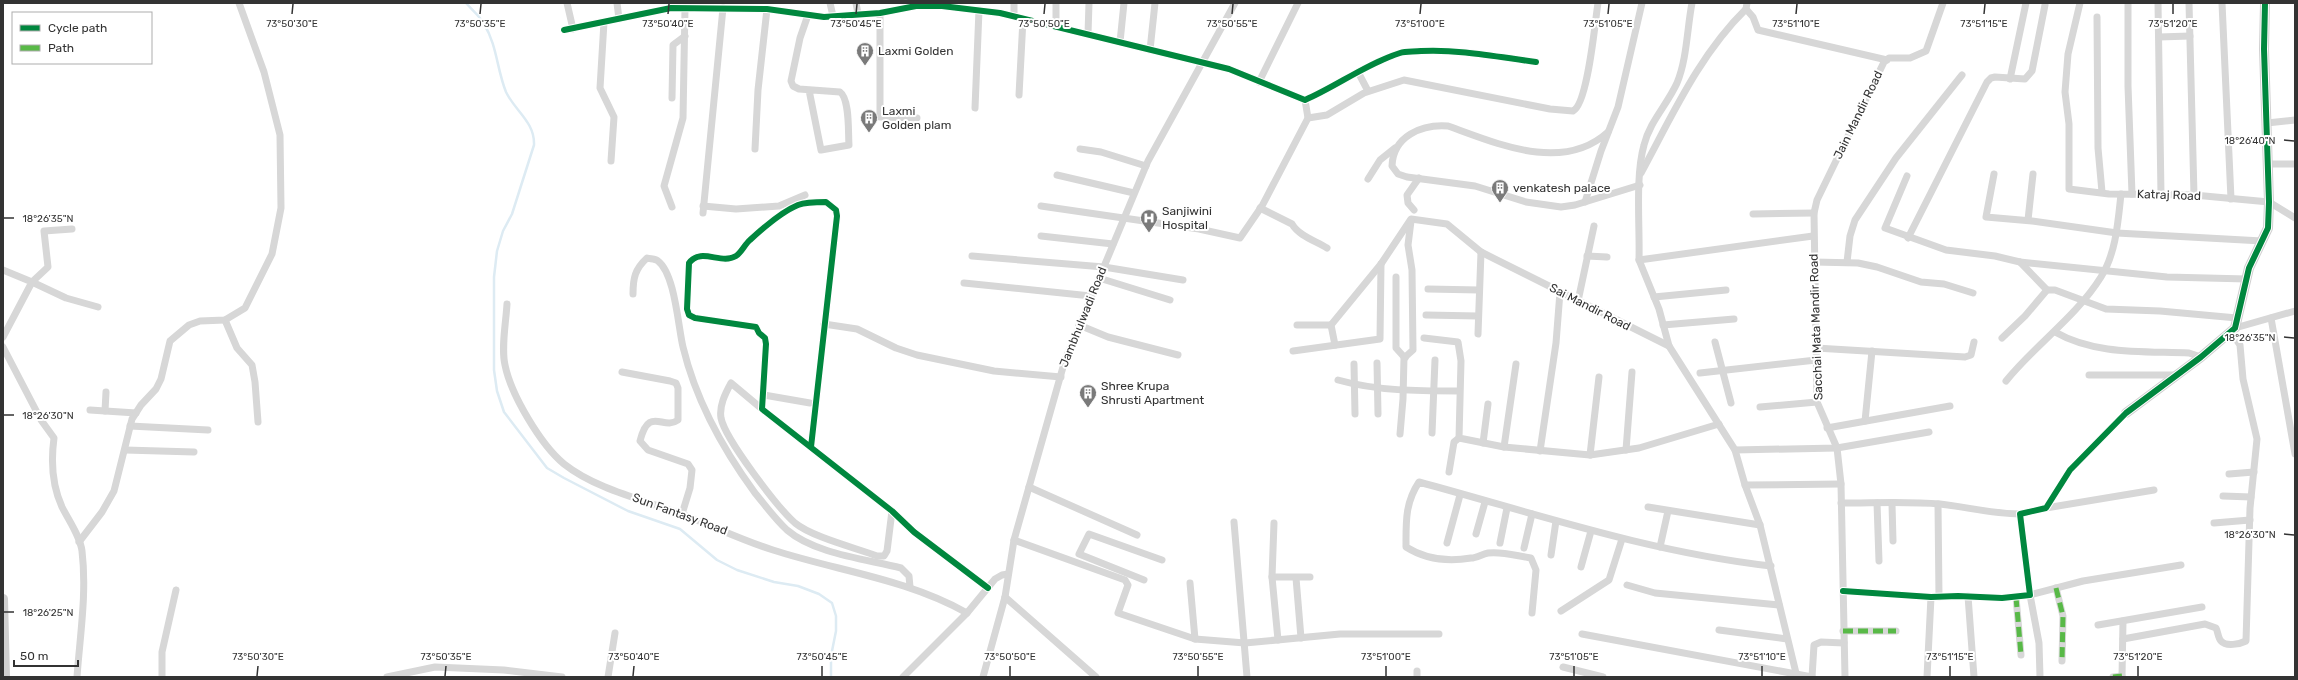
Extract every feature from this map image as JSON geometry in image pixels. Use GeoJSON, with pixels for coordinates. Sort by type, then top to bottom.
{"type":"FeatureCollection","features":[{"type":"Feature","properties":{"kind":"street"},"geometry":{"type":"LineString","coordinates":[[79,542],[102,512],[114,491],[130,426],[136,413],[148,396],[156,389],[161,379],[170,341],[189,325],[200,321],[225,320],[238,313],[250,302],[272,254],[281,208],[280,135],[264,72],[239,3]]}},
{"type":"Feature","properties":{"kind":"street"},"geometry":{"type":"LineString","coordinates":[[567,3],[573,29]]}},
{"type":"Feature","properties":{"kind":"street"},"geometry":{"type":"LineString","coordinates":[[617,3],[619,19]]}},
{"type":"Feature","properties":{"kind":"street"},"geometry":{"type":"LineString","coordinates":[[830,3],[833,16]]}},
{"type":"Feature","properties":{"kind":"street"},"geometry":{"type":"LineString","coordinates":[[856,3],[858,14]]}},
{"type":"Feature","properties":{"kind":"street"},"geometry":{"type":"LineString","coordinates":[[1014,3],[1014,16]]}},
{"type":"Feature","properties":{"kind":"street"},"geometry":{"type":"LineString","coordinates":[[1056,3],[1056,27]]}},
{"type":"Feature","properties":{"kind":"street"},"geometry":{"type":"LineString","coordinates":[[1088,34],[1089,3]]}},
{"type":"Feature","properties":{"kind":"street"},"geometry":{"type":"LineString","coordinates":[[1120,42],[1124,3]]}},
{"type":"Feature","properties":{"kind":"street"},"geometry":{"type":"LineString","coordinates":[[1150,50],[1155,3]]}},
{"type":"Feature","properties":{"kind":"street","name":"Jambhulwadi Road"},"geometry":{"type":"LineString","coordinates":[[983,677],[1005,597],[1014,540],[1065,360],[1146,166],[1236,3]]}},
{"type":"Feature","properties":{"kind":"street"},"geometry":{"type":"LineString","coordinates":[[1259,82],[1298,3]]}},
{"type":"Feature","properties":{"kind":"street"},"geometry":{"type":"LineString","coordinates":[[1308,118],[1327,115],[1368,91],[1404,80],[1550,109],[1567,112],[1573,111],[1581,102],[1588,72],[1598,3]]}},
{"type":"Feature","properties":{"kind":"street"},"geometry":{"type":"LineString","coordinates":[[1585,202],[1608,132],[1618,107],[1642,3]]}},
{"type":"Feature","properties":{"kind":"street"},"geometry":{"type":"LineString","coordinates":[[1692,3],[1681,71],[1676,84],[1650,127],[1644,146],[1640,175],[1639,260],[1654,297],[1669,346],[1735,450],[1745,485],[1760,525],[1797,676]]}},
{"type":"Feature","properties":{"kind":"street","name":"Jain Mandir Road"},"geometry":{"type":"LineString","coordinates":[[1813,236],[1814,213],[1821,193],[1884,62],[1890,58],[1910,58],[1926,51],[1943,3]]}},
{"type":"Feature","properties":{"kind":"street"},"geometry":{"type":"LineString","coordinates":[[2010,79],[2026,3]]}},
{"type":"Feature","properties":{"kind":"street","name":"Katraj Road"},"geometry":{"type":"LineString","coordinates":[[2080,3],[2068,54],[2065,92],[2068,124],[2069,189],[2121,194],[2194,195],[2269,202]]}},
{"type":"Feature","properties":{"kind":"street"},"geometry":{"type":"LineString","coordinates":[[2128,3],[2128,86],[2132,194]]}},
{"type":"Feature","properties":{"kind":"street"},"geometry":{"type":"LineString","coordinates":[[2158,3],[2161,195]]}},
{"type":"Feature","properties":{"kind":"street"},"geometry":{"type":"LineString","coordinates":[[2189,3],[2194,195]]}},
{"type":"Feature","properties":{"kind":"street"},"geometry":{"type":"LineString","coordinates":[[2222,3],[2231,198]]}},
{"type":"Feature","properties":{"kind":"street"},"geometry":{"type":"LineString","coordinates":[[2046,508],[2070,470],[2126,413],[2201,357],[2234,326],[2247,278],[2268,228],[2269,202],[2265,3]]}},
{"type":"Feature","properties":{"kind":"street"},"geometry":{"type":"LineString","coordinates":[[564,30],[619,19],[660,7],[684,8],[695,5],[723,8],[767,9],[808,15],[833,16],[880,13],[888,7],[949,5],[1014,16],[1229,69],[1304,100],[1401,52],[1434,50],[1536,62]]}},
{"type":"Feature","properties":{"kind":"street"},"geometry":{"type":"LineString","coordinates":[[1908,238],[1987,82],[1991,78],[1995,77],[2025,79],[2032,71],[2045,5]]}},
{"type":"Feature","properties":{"kind":"street"},"geometry":{"type":"LineString","coordinates":[[1640,175],[1705,56],[1746,6],[1753,17],[1758,30],[1887,60]]}},
{"type":"Feature","properties":{"kind":"street"},"geometry":{"type":"LineString","coordinates":[[672,207],[664,186],[683,118],[684,8]]}},
{"type":"Feature","properties":{"kind":"street"},"geometry":{"type":"LineString","coordinates":[[723,8],[703,209],[736,209],[779,206],[805,195]]}},
{"type":"Feature","properties":{"kind":"street"},"geometry":{"type":"LineString","coordinates":[[755,149],[758,90],[767,9]]}},
{"type":"Feature","properties":{"kind":"street"},"geometry":{"type":"LineString","coordinates":[[975,108],[979,10]]}},
{"type":"Feature","properties":{"kind":"street"},"geometry":{"type":"LineString","coordinates":[[880,13],[880,117],[917,118]]}},
{"type":"Feature","properties":{"kind":"street"},"geometry":{"type":"LineString","coordinates":[[808,15],[800,38],[790,81],[793,86],[809,90],[840,92],[843,94],[846,102],[849,145],[821,150],[809,90]]}},
{"type":"Feature","properties":{"kind":"street"},"geometry":{"type":"LineString","coordinates":[[2097,17],[2098,148],[2102,192]]}},
{"type":"Feature","properties":{"kind":"street"},"geometry":{"type":"LineString","coordinates":[[1019,95],[1023,19]]}},
{"type":"Feature","properties":{"kind":"street"},"geometry":{"type":"LineString","coordinates":[[604,22],[600,88],[614,117],[611,161]]}},
{"type":"Feature","properties":{"kind":"street"},"geometry":{"type":"LineString","coordinates":[[672,98],[673,45],[684,36]]}},
{"type":"Feature","properties":{"kind":"street"},"geometry":{"type":"LineString","coordinates":[[2159,37],[2190,36]]}},
{"type":"Feature","properties":{"kind":"street"},"geometry":{"type":"LineString","coordinates":[[1358,72],[1368,91]]}},
{"type":"Feature","properties":{"kind":"street"},"geometry":{"type":"LineString","coordinates":[[1846,262],[1850,236],[1855,220],[1896,158],[1962,75]]}},
{"type":"Feature","properties":{"kind":"street"},"geometry":{"type":"LineString","coordinates":[[1042,206],[1199,229],[1240,238],[1260,208],[1308,118],[1304,100]]}},
{"type":"Feature","properties":{"kind":"street"},"geometry":{"type":"LineString","coordinates":[[2267,123],[2295,120]]}},
{"type":"Feature","properties":{"kind":"street"},"geometry":{"type":"LineString","coordinates":[[1368,179],[1380,160],[1401,141],[1424,127],[1436,125],[1448,126],[1523,150],[1561,152],[1582,149],[1596,143],[1608,132]]}},
{"type":"Feature","properties":{"kind":"street"},"geometry":{"type":"LineString","coordinates":[[1395,148],[1392,161],[1394,170],[1407,177],[1475,186],[1545,206],[1561,207],[1585,202],[1640,185]]}},
{"type":"Feature","properties":{"kind":"street"},"geometry":{"type":"LineString","coordinates":[[1080,149],[1115,156],[1146,166]]}},
{"type":"Feature","properties":{"kind":"street"},"geometry":{"type":"LineString","coordinates":[[2268,164],[2295,164]]}},
{"type":"Feature","properties":{"kind":"street"},"geometry":{"type":"LineString","coordinates":[[1994,174],[1986,217],[2028,220],[2117,233],[2262,241]]}},
{"type":"Feature","properties":{"kind":"street"},"geometry":{"type":"LineString","coordinates":[[2028,220],[2033,174]]}},
{"type":"Feature","properties":{"kind":"street"},"geometry":{"type":"LineString","coordinates":[[1057,175],[1134,193]]}},
{"type":"Feature","properties":{"kind":"street"},"geometry":{"type":"LineString","coordinates":[[1908,176],[1885,228],[1908,238],[1946,250],[1995,256],[2020,262],[2103,272],[2166,277],[2247,278]]}},
{"type":"Feature","properties":{"kind":"street"},"geometry":{"type":"LineString","coordinates":[[1414,210],[1408,203],[1407,195],[1419,178]]}},
{"type":"Feature","properties":{"kind":"street"},"geometry":{"type":"LineString","coordinates":[[2006,381],[2039,345],[2055,332],[2103,272],[2117,233],[2121,194]]}},
{"type":"Feature","properties":{"kind":"street"},"geometry":{"type":"LineString","coordinates":[[762,408],[764,395],[765,338],[759,334],[756,326],[689,316],[687,309],[689,263],[693,258],[700,256],[731,258],[737,256],[748,241],[767,225],[798,205],[826,202],[836,210],[837,216],[811,447]]}},
{"type":"Feature","properties":{"kind":"street"},"geometry":{"type":"LineString","coordinates":[[2269,202],[2295,218]]}},
{"type":"Feature","properties":{"kind":"street"},"geometry":{"type":"LineString","coordinates":[[1260,208],[1292,224],[1295,229],[1304,236],[1327,248]]}},
{"type":"Feature","properties":{"kind":"street"},"geometry":{"type":"LineString","coordinates":[[1753,214],[1814,213]]}},
{"type":"Feature","properties":{"kind":"street"},"geometry":{"type":"LineString","coordinates":[[1331,326],[1381,264],[1411,219]]}},
{"type":"Feature","properties":{"kind":"street"},"geometry":{"type":"LineString","coordinates":[[1400,434],[1405,358],[1413,350],[1412,270],[1408,245],[1411,219]]}},
{"type":"Feature","properties":{"kind":"street","name":"Sai Mandir Road"},"geometry":{"type":"LineString","coordinates":[[1411,219],[1447,224],[1481,252],[1669,346]]}},
{"type":"Feature","properties":{"kind":"street"},"geometry":{"type":"LineString","coordinates":[[1578,301],[1594,226]]}},
{"type":"Feature","properties":{"kind":"street"},"geometry":{"type":"LineString","coordinates":[[3,336],[32,282],[48,267],[44,231],[72,229]]}},
{"type":"Feature","properties":{"kind":"street"},"geometry":{"type":"LineString","coordinates":[[1041,236],[1113,244]]}},
{"type":"Feature","properties":{"kind":"street"},"geometry":{"type":"LineString","coordinates":[[1639,260],[1813,236]]}},
{"type":"Feature","properties":{"kind":"street","name":"Sacchai Mata Mandir Road"},"geometry":{"type":"LineString","coordinates":[[1813,236],[1817,402],[1837,448],[1841,484],[1845,677]]}},
{"type":"Feature","properties":{"kind":"street"},"geometry":{"type":"LineString","coordinates":[[1478,334],[1481,252]]}},
{"type":"Feature","properties":{"kind":"street"},"geometry":{"type":"LineString","coordinates":[[972,256],[1104,267],[1183,280]]}},
{"type":"Feature","properties":{"kind":"street"},"geometry":{"type":"LineString","coordinates":[[1587,256],[1607,257]]}},
{"type":"Feature","properties":{"kind":"street"},"geometry":{"type":"LineString","coordinates":[[633,294],[633,278],[637,267],[647,258],[658,261],[669,275],[690,376],[704,410],[735,465],[786,530],[807,542],[825,549],[901,568],[909,576],[910,587]]}},
{"type":"Feature","properties":{"kind":"street"},"geometry":{"type":"LineString","coordinates":[[1814,262],[1846,262],[1877,267],[1912,280],[1944,284],[1973,293]]}},
{"type":"Feature","properties":{"kind":"street"},"geometry":{"type":"LineString","coordinates":[[2020,262],[2046,290],[2055,290],[2106,309],[2160,311],[2234,326],[2295,311]]}},
{"type":"Feature","properties":{"kind":"street"},"geometry":{"type":"LineString","coordinates":[[1293,351],[1380,339],[1381,264]]}},
{"type":"Feature","properties":{"kind":"street"},"geometry":{"type":"LineString","coordinates":[[3,270],[66,298],[98,307]]}},
{"type":"Feature","properties":{"kind":"street"},"geometry":{"type":"LineString","coordinates":[[1396,277],[1396,348],[1405,358]]}},
{"type":"Feature","properties":{"kind":"street"},"geometry":{"type":"LineString","coordinates":[[1099,278],[1170,300]]}},
{"type":"Feature","properties":{"kind":"street"},"geometry":{"type":"LineString","coordinates":[[964,284],[1091,296]]}},
{"type":"Feature","properties":{"kind":"street"},"geometry":{"type":"LineString","coordinates":[[1428,288],[1479,290]]}},
{"type":"Feature","properties":{"kind":"street"},"geometry":{"type":"LineString","coordinates":[[1654,297],[1726,290]]}},
{"type":"Feature","properties":{"kind":"street"},"geometry":{"type":"LineString","coordinates":[[2002,338],[2025,316],[2046,290]]}},
{"type":"Feature","properties":{"kind":"street"},"geometry":{"type":"LineString","coordinates":[[1540,451],[1556,343],[1560,292]]}},
{"type":"Feature","properties":{"kind":"street","name":"Sun Fantasy Road"},"geometry":{"type":"LineString","coordinates":[[507,304],[505,365],[515,392],[538,436],[564,464],[594,481],[772,550],[910,587],[943,599],[967,613]]}},
{"type":"Feature","properties":{"kind":"street"},"geometry":{"type":"LineString","coordinates":[[1426,315],[1478,316]]}},
{"type":"Feature","properties":{"kind":"street"},"geometry":{"type":"LineString","coordinates":[[2270,318],[2295,454]]}},
{"type":"Feature","properties":{"kind":"street"},"geometry":{"type":"LineString","coordinates":[[1663,325],[1734,319]]}},
{"type":"Feature","properties":{"kind":"street"},"geometry":{"type":"LineString","coordinates":[[225,320],[238,348],[252,365],[255,382],[258,422]]}},
{"type":"Feature","properties":{"kind":"street"},"geometry":{"type":"LineString","coordinates":[[824,324],[858,329],[896,348],[917,355],[994,371],[1060,377]]}},
{"type":"Feature","properties":{"kind":"street"},"geometry":{"type":"LineString","coordinates":[[1079,325],[1108,337],[1178,355]]}},
{"type":"Feature","properties":{"kind":"street"},"geometry":{"type":"LineString","coordinates":[[1297,325],[1331,326]]}},
{"type":"Feature","properties":{"kind":"street"},"geometry":{"type":"LineString","coordinates":[[1331,326],[1335,345]]}},
{"type":"Feature","properties":{"kind":"street"},"geometry":{"type":"LineString","coordinates":[[2123,639],[2205,624],[2216,628],[2220,640],[2224,643],[2235,644],[2246,641],[2251,497],[2257,439],[2243,379],[2240,345],[2234,326]]}},
{"type":"Feature","properties":{"kind":"street"},"geometry":{"type":"LineString","coordinates":[[2055,332],[2070,341],[2086,346],[2189,353],[2201,357]]}},
{"type":"Feature","properties":{"kind":"street"},"geometry":{"type":"LineString","coordinates":[[1424,338],[1458,342],[1462,361],[1459,391],[1459,438]]}},
{"type":"Feature","properties":{"kind":"street"},"geometry":{"type":"LineString","coordinates":[[1716,342],[1721,369],[1731,403]]}},
{"type":"Feature","properties":{"kind":"street"},"geometry":{"type":"LineString","coordinates":[[1816,348],[1966,357],[1971,355],[1974,342]]}},
{"type":"Feature","properties":{"kind":"street"},"geometry":{"type":"LineString","coordinates":[[3,347],[40,420],[54,438],[52,458],[56,486],[62,505],[82,550],[83,616],[77,677]]}},
{"type":"Feature","properties":{"kind":"street"},"geometry":{"type":"LineString","coordinates":[[1865,421],[1872,351]]}},
{"type":"Feature","properties":{"kind":"street"},"geometry":{"type":"LineString","coordinates":[[1432,433],[1435,360]]}},
{"type":"Feature","properties":{"kind":"street"},"geometry":{"type":"LineString","coordinates":[[1700,373],[1721,369],[1816,360]]}},
{"type":"Feature","properties":{"kind":"street"},"geometry":{"type":"LineString","coordinates":[[1377,363],[1379,387],[1378,414]]}},
{"type":"Feature","properties":{"kind":"street"},"geometry":{"type":"LineString","coordinates":[[1354,364],[1355,414]]}},
{"type":"Feature","properties":{"kind":"street"},"geometry":{"type":"LineString","coordinates":[[1504,447],[1516,364]]}},
{"type":"Feature","properties":{"kind":"street"},"geometry":{"type":"LineString","coordinates":[[622,372],[670,381],[676,384],[678,388],[678,420],[671,422],[652,421],[647,424],[640,441],[648,450],[688,464],[692,470],[690,488],[682,514]]}},
{"type":"Feature","properties":{"kind":"street"},"geometry":{"type":"LineString","coordinates":[[1626,450],[1632,372]]}},
{"type":"Feature","properties":{"kind":"street"},"geometry":{"type":"LineString","coordinates":[[2089,375],[2177,375]]}},
{"type":"Feature","properties":{"kind":"street"},"geometry":{"type":"LineString","coordinates":[[1590,455],[1599,378]]}},
{"type":"Feature","properties":{"kind":"street"},"geometry":{"type":"LineString","coordinates":[[1338,380],[1355,385],[1403,390],[1459,391]]}},
{"type":"Feature","properties":{"kind":"street"},"geometry":{"type":"LineString","coordinates":[[892,511],[887,551],[884,556],[877,556],[830,540],[796,523],[766,490],[728,433],[721,419],[723,398],[731,383],[892,511],[914,532],[988,588]]}},
{"type":"Feature","properties":{"kind":"street"},"geometry":{"type":"LineString","coordinates":[[105,411],[106,392]]}},
{"type":"Feature","properties":{"kind":"street"},"geometry":{"type":"LineString","coordinates":[[764,395],[810,402]]}},
{"type":"Feature","properties":{"kind":"street"},"geometry":{"type":"LineString","coordinates":[[1760,407],[1817,402]]}},
{"type":"Feature","properties":{"kind":"street"},"geometry":{"type":"LineString","coordinates":[[1483,442],[1488,404]]}},
{"type":"Feature","properties":{"kind":"street"},"geometry":{"type":"LineString","coordinates":[[1827,428],[1950,406]]}},
{"type":"Feature","properties":{"kind":"street"},"geometry":{"type":"LineString","coordinates":[[90,410],[136,413]]}},
{"type":"Feature","properties":{"kind":"street"},"geometry":{"type":"LineString","coordinates":[[1449,472],[1454,442],[1459,438],[1504,447],[1590,455],[1626,450],[1719,424]]}},
{"type":"Feature","properties":{"kind":"street"},"geometry":{"type":"LineString","coordinates":[[130,426],[208,430]]}},
{"type":"Feature","properties":{"kind":"street"},"geometry":{"type":"LineString","coordinates":[[1735,450],[1837,448],[1929,432]]}},
{"type":"Feature","properties":{"kind":"street"},"geometry":{"type":"LineString","coordinates":[[125,450],[194,452]]}},
{"type":"Feature","properties":{"kind":"street"},"geometry":{"type":"LineString","coordinates":[[2229,474],[2254,472]]}},
{"type":"Feature","properties":{"kind":"street"},"geometry":{"type":"LineString","coordinates":[[1532,613],[1536,570],[1531,558],[1506,553],[1489,553],[1471,558],[1441,559],[1416,553],[1406,546],[1406,526],[1410,496],[1419,482],[1484,502],[1622,539],[1733,562],[1771,566]]}},
{"type":"Feature","properties":{"kind":"street"},"geometry":{"type":"LineString","coordinates":[[1745,485],[1841,484]]}},
{"type":"Feature","properties":{"kind":"street"},"geometry":{"type":"LineString","coordinates":[[1029,487],[1137,535]]}},
{"type":"Feature","properties":{"kind":"street"},"geometry":{"type":"LineString","coordinates":[[1841,503],[1938,504],[1964,506],[1998,514],[2020,514],[2046,508],[2154,490]]}},
{"type":"Feature","properties":{"kind":"street"},"geometry":{"type":"LineString","coordinates":[[1447,543],[1460,495]]}},
{"type":"Feature","properties":{"kind":"street"},"geometry":{"type":"LineString","coordinates":[[2223,496],[2251,497]]}},
{"type":"Feature","properties":{"kind":"street"},"geometry":{"type":"LineString","coordinates":[[1476,534],[1484,502]]}},
{"type":"Feature","properties":{"kind":"street"},"geometry":{"type":"LineString","coordinates":[[1877,503],[1879,561]]}},
{"type":"Feature","properties":{"kind":"street"},"geometry":{"type":"LineString","coordinates":[[1892,504],[1893,541]]}},
{"type":"Feature","properties":{"kind":"street"},"geometry":{"type":"LineString","coordinates":[[1927,677],[1935,597],[1938,504]]}},
{"type":"Feature","properties":{"kind":"street"},"geometry":{"type":"LineString","coordinates":[[1648,507],[1760,525]]}},
{"type":"Feature","properties":{"kind":"street"},"geometry":{"type":"LineString","coordinates":[[1500,543],[1507,508]]}},
{"type":"Feature","properties":{"kind":"street"},"geometry":{"type":"LineString","coordinates":[[1660,547],[1668,511]]}},
{"type":"Feature","properties":{"kind":"street"},"geometry":{"type":"LineString","coordinates":[[1524,548],[1532,514]]}},
{"type":"Feature","properties":{"kind":"street"},"geometry":{"type":"LineString","coordinates":[[2020,514],[2030,595],[2039,643],[2040,677]]}},
{"type":"Feature","properties":{"kind":"street"},"geometry":{"type":"LineString","coordinates":[[2214,524],[2250,520]]}},
{"type":"Feature","properties":{"kind":"street"},"geometry":{"type":"LineString","coordinates":[[1551,555],[1556,521]]}},
{"type":"Feature","properties":{"kind":"street"},"geometry":{"type":"LineString","coordinates":[[1234,522],[1247,677]]}},
{"type":"Feature","properties":{"kind":"street"},"geometry":{"type":"LineString","coordinates":[[1274,523],[1272,577],[1278,640]]}},
{"type":"Feature","properties":{"kind":"street"},"geometry":{"type":"LineString","coordinates":[[1581,567],[1590,531]]}},
{"type":"Feature","properties":{"kind":"street"},"geometry":{"type":"LineString","coordinates":[[1073,561],[1079,554],[1089,534],[1162,560]]}},
{"type":"Feature","properties":{"kind":"street"},"geometry":{"type":"LineString","coordinates":[[1561,611],[1609,580],[1622,539]]}},
{"type":"Feature","properties":{"kind":"street"},"geometry":{"type":"LineString","coordinates":[[1014,540],[1125,580],[1128,586],[1118,613],[1196,639],[1245,643],[1340,634],[1439,634]]}},
{"type":"Feature","properties":{"kind":"street"},"geometry":{"type":"LineString","coordinates":[[1079,554],[1144,580]]}},
{"type":"Feature","properties":{"kind":"street"},"geometry":{"type":"LineString","coordinates":[[1843,591],[1935,597],[2016,597],[2030,595],[2083,581],[2181,565]]}},
{"type":"Feature","properties":{"kind":"street"},"geometry":{"type":"LineString","coordinates":[[903,677],[967,613],[998,576],[1008,574]]}},
{"type":"Feature","properties":{"kind":"street"},"geometry":{"type":"LineString","coordinates":[[1272,577],[1310,577]]}},
{"type":"Feature","properties":{"kind":"street"},"geometry":{"type":"LineString","coordinates":[[1296,578],[1301,638]]}},
{"type":"Feature","properties":{"kind":"street"},"geometry":{"type":"LineString","coordinates":[[1190,583],[1196,639]]}},
{"type":"Feature","properties":{"kind":"street"},"geometry":{"type":"LineString","coordinates":[[1627,585],[1655,593],[1779,605]]}},
{"type":"Feature","properties":{"kind":"street"},"geometry":{"type":"LineString","coordinates":[[2056,588],[2063,616],[2062,661]]}},
{"type":"Feature","properties":{"kind":"street"},"geometry":{"type":"LineString","coordinates":[[162,677],[162,652],[176,590]]}},
{"type":"Feature","properties":{"kind":"street"},"geometry":{"type":"LineString","coordinates":[[1968,596],[1974,677]]}},
{"type":"Feature","properties":{"kind":"street"},"geometry":{"type":"LineString","coordinates":[[1005,597],[1096,677]]}},
{"type":"Feature","properties":{"kind":"street"},"geometry":{"type":"LineString","coordinates":[[2016,597],[2021,654]]}},
{"type":"Feature","properties":{"kind":"street"},"geometry":{"type":"LineString","coordinates":[[3,599],[5,677]]}},
{"type":"Feature","properties":{"kind":"street"},"geometry":{"type":"LineString","coordinates":[[2098,625],[2202,607]]}},
{"type":"Feature","properties":{"kind":"street"},"geometry":{"type":"LineString","coordinates":[[2113,677],[2122,676],[2123,621]]}},
{"type":"Feature","properties":{"kind":"street"},"geometry":{"type":"LineString","coordinates":[[1718,630],[1787,639]]}},
{"type":"Feature","properties":{"kind":"street"},"geometry":{"type":"LineString","coordinates":[[1844,631],[1896,631]]}},
{"type":"Feature","properties":{"kind":"street"},"geometry":{"type":"LineString","coordinates":[[608,677],[614,633]]}},
{"type":"Feature","properties":{"kind":"street"},"geometry":{"type":"LineString","coordinates":[[1582,634],[1797,676],[1812,677],[1814,645],[1821,642],[1844,643]]}},
{"type":"Feature","properties":{"kind":"street"},"geometry":{"type":"LineString","coordinates":[[387,677],[435,667],[504,670],[562,677]]}},
{"type":"Feature","properties":{"kind":"street"},"geometry":{"type":"LineString","coordinates":[[1563,667],[1603,677]]}},
{"type":"Feature","properties":{"kind":"waterway"},"geometry":{"type":"LineString","coordinates":[[466,3],[480,18],[492,40],[506,92],[528,123],[534,145],[512,214],[503,231],[497,251],[494,277],[494,370],[497,391],[504,412],[547,468],[564,478],[628,511],[680,529],[717,560],[737,570],[774,582],[798,586],[819,594],[832,603],[836,616],[836,631],[831,656],[831,677]]}},
{"type":"Feature","properties":{"kind":"marked path"},"geometry":{"type":"LineString","coordinates":[[2056,588],[2063,616],[2062,661]]}},
{"type":"Feature","properties":{"kind":"marked path"},"geometry":{"type":"LineString","coordinates":[[2016,597],[2021,655]]}},
{"type":"Feature","properties":{"kind":"marked path"},"geometry":{"type":"LineString","coordinates":[[1843,631],[1896,631]]}},
{"type":"Feature","properties":{"kind":"marked path"},"geometry":{"type":"LineString","coordinates":[[2113,677],[2122,676]]}},
{"type":"Feature","properties":{"kind":"cycle path"},"geometry":{"type":"LineString","coordinates":[[1843,591],[1931,597],[1958,596],[2002,598],[2030,595],[2020,514],[2046,508],[2070,470],[2126,413],[2201,357],[2235,328],[2249,268],[2268,228],[2269,202],[2264,49],[2265,3]]}},
{"type":"Feature","properties":{"kind":"cycle path"},"geometry":{"type":"LineString","coordinates":[[564,30],[671,8],[767,9],[824,17],[880,13],[916,6],[942,6],[1000,13],[1229,69],[1305,100],[1375,63],[1402,52],[1450,51],[1536,62]]}},
{"type":"Feature","properties":{"kind":"cycle path"},"geometry":{"type":"LineString","coordinates":[[811,447],[837,216],[836,210],[826,202],[801,204],[785,212],[755,235],[736,256],[724,259],[705,256],[694,258],[689,263],[687,309],[689,315],[695,318],[756,327],[759,333],[765,338],[766,344],[762,409],[892,511],[914,532],[988,588]]}},
{"type":"Feature","properties":{"kind":"place","name":"Laxmi Golden"},"geometry":{"type":"Point","coordinates":[865,66]}},
{"type":"Feature","properties":{"kind":"place","name":"Laxmi Golden plam"},"geometry":{"type":"Point","coordinates":[869,133]}},
{"type":"Feature","properties":{"kind":"place","name":"venkatesh palace"},"geometry":{"type":"Point","coordinates":[1500,203]}},
{"type":"Feature","properties":{"kind":"place","name":"Sanjiwini Hospital"},"geometry":{"type":"Point","coordinates":[1149,233]}},
{"type":"Feature","properties":{"kind":"place","name":"Shree Krupa Shrusti Apartment"},"geometry":{"type":"Point","coordinates":[1088,408]}}]}
